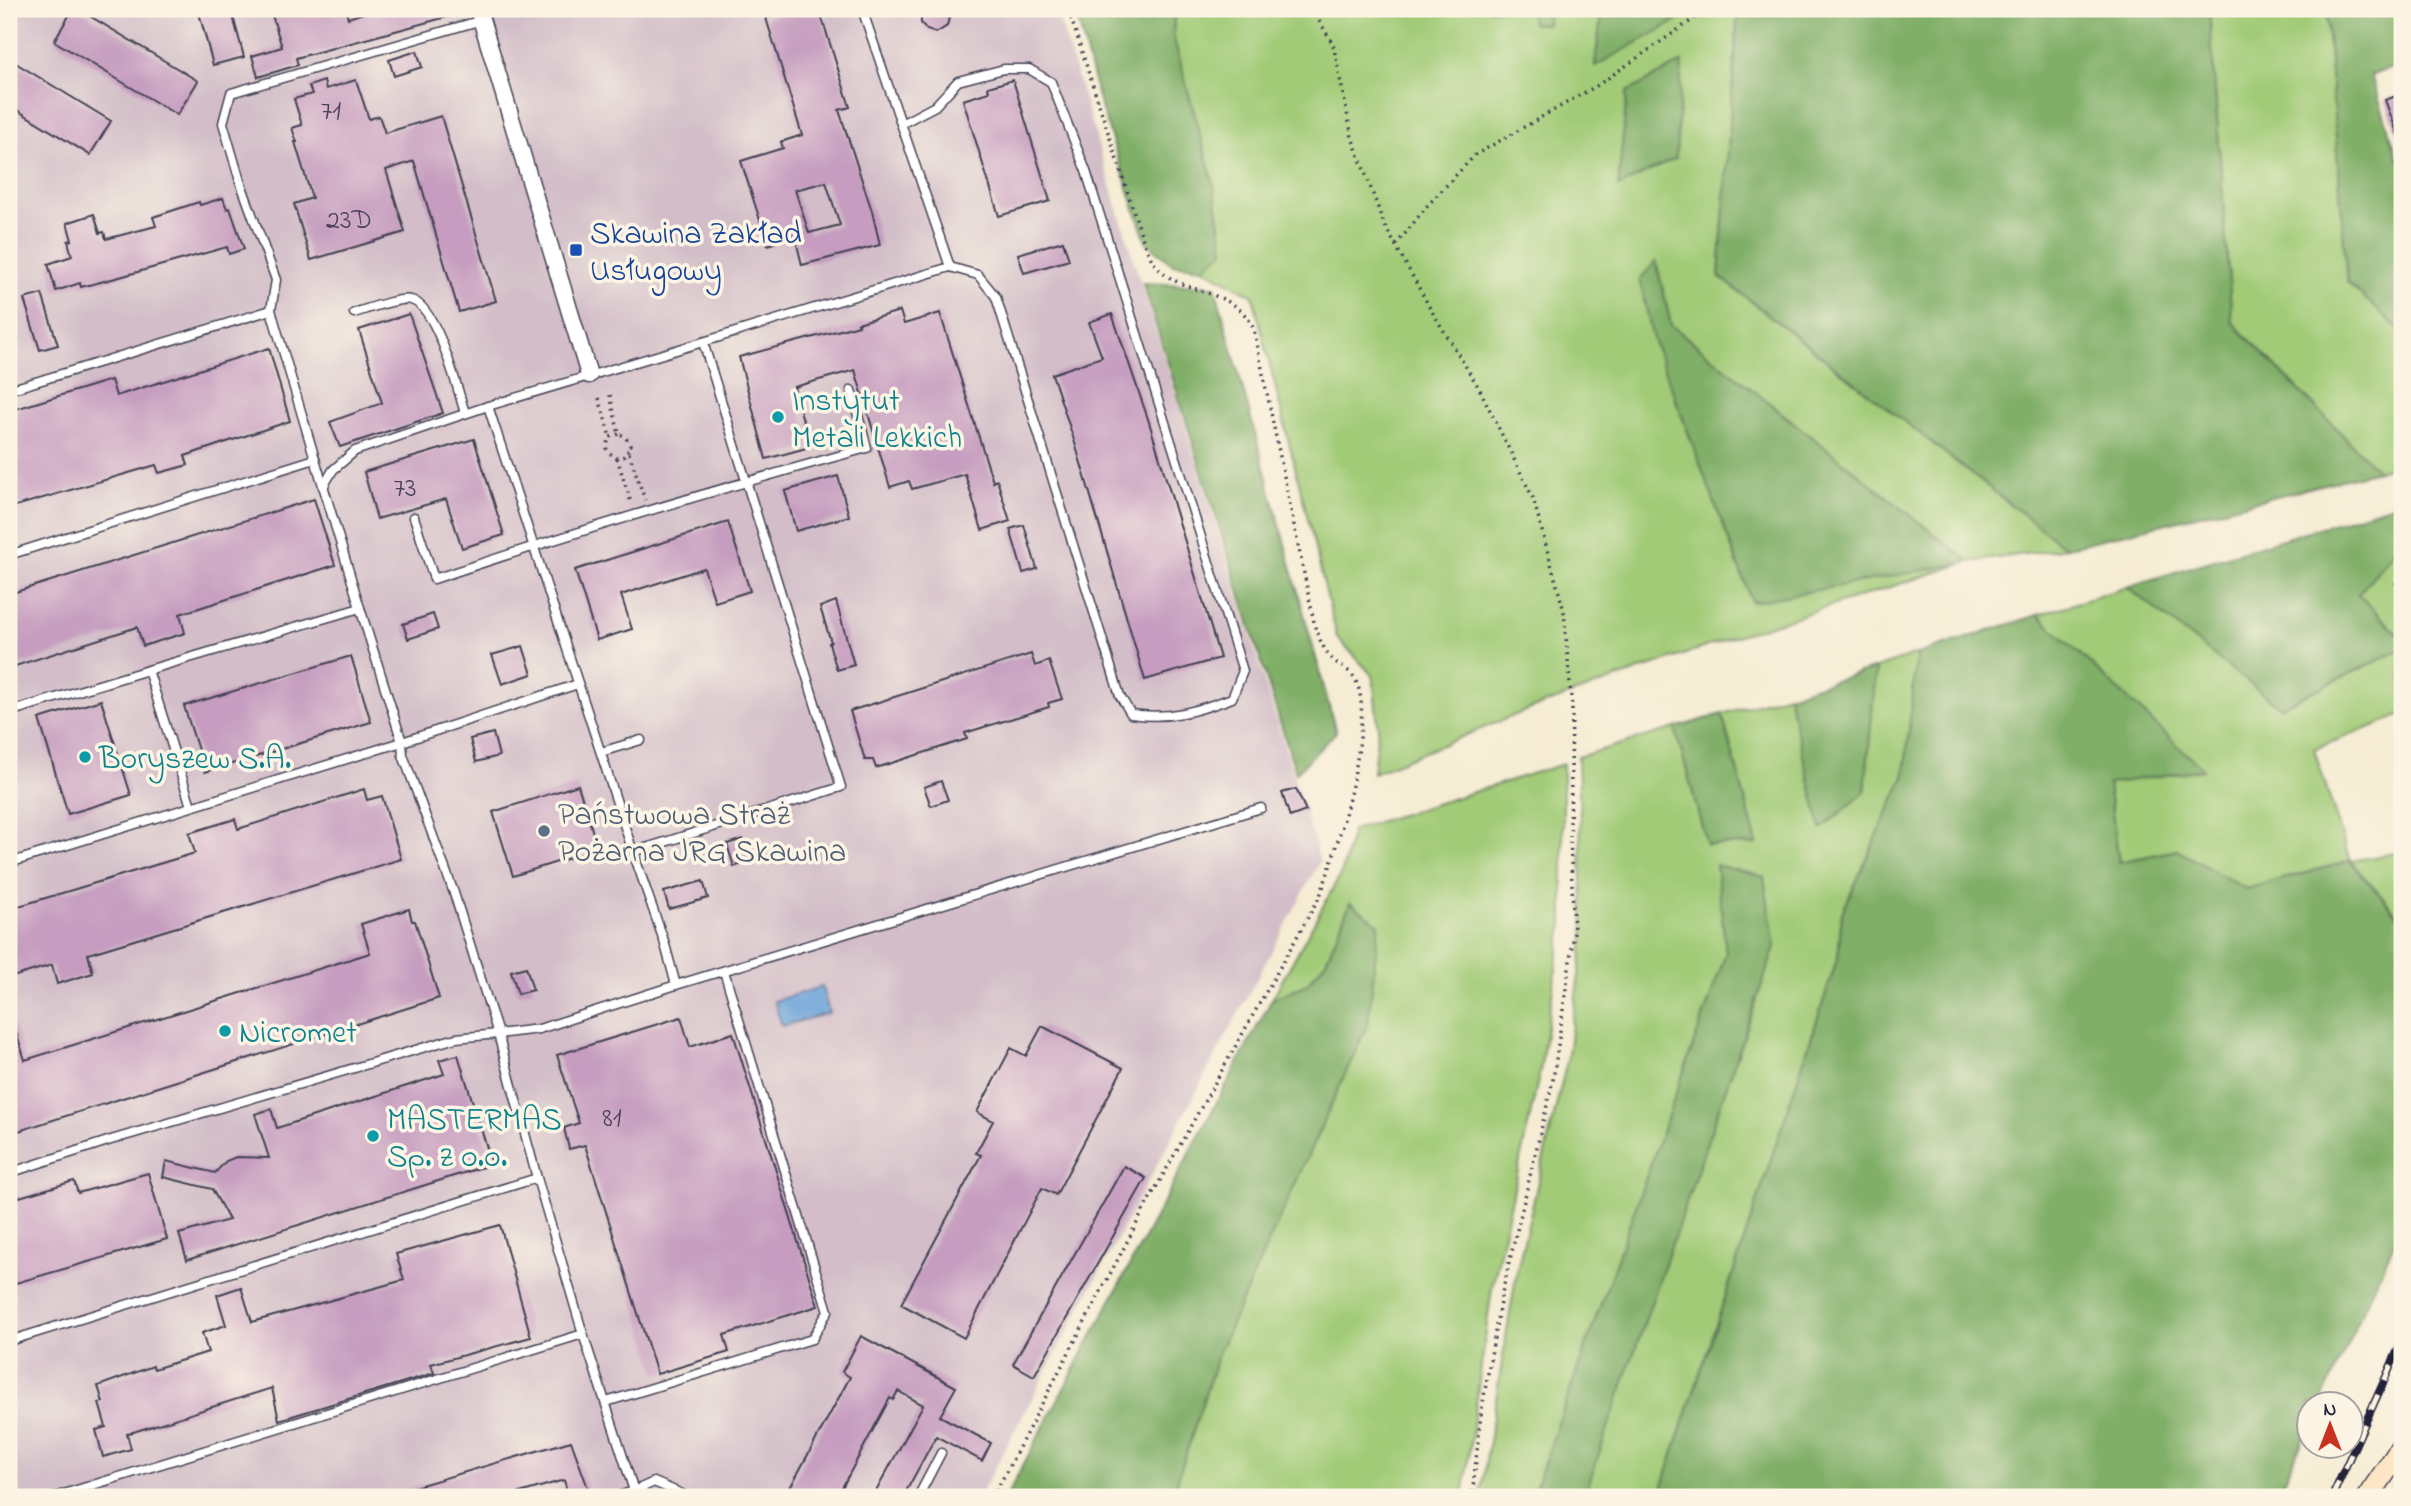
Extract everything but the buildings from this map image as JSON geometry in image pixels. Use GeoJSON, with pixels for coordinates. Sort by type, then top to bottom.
{"type":"FeatureCollection","features":[{"type":"Feature","properties":{"kind":"street"},"geometry":{"type":"LineString","coordinates":[[480,15],[589,374]]}},
{"type":"Feature","properties":{"kind":"street"},"geometry":{"type":"LineString","coordinates":[[2368,1497],[2402,1447]]}},
{"type":"Feature","properties":{"kind":"lane"},"geometry":{"type":"LineString","coordinates":[[862,9],[950,267]]}},
{"type":"Feature","properties":{"kind":"lane"},"geometry":{"type":"LineString","coordinates":[[480,15],[231,93],[223,123],[240,181],[276,280],[271,310],[402,742],[403,755],[454,893],[498,1034],[583,1334],[634,1491]]}},
{"type":"Feature","properties":{"kind":"lane"},"geometry":{"type":"LineString","coordinates":[[323,486],[333,470],[355,451],[589,374],[950,267],[978,275],[996,297],[1120,696],[1131,714],[1147,717],[1191,713],[1232,698],[1243,671],[1086,171],[1051,82],[1029,69],[1004,69],[958,81],[935,106],[901,124]]}},
{"type":"Feature","properties":{"kind":"lane"},"geometry":{"type":"LineString","coordinates":[[354,313],[409,298],[422,304],[444,348],[466,413]]}},
{"type":"Feature","properties":{"kind":"lane"},"geometry":{"type":"LineString","coordinates":[[9,390],[271,310]]}},
{"type":"Feature","properties":{"kind":"lane"},"geometry":{"type":"LineString","coordinates":[[633,852],[841,787],[703,342]]}},
{"type":"Feature","properties":{"kind":"lane"},"geometry":{"type":"LineString","coordinates":[[414,517],[434,579],[649,510],[867,448],[851,390]]}},
{"type":"Feature","properties":{"kind":"lane"},"geometry":{"type":"LineString","coordinates":[[488,406],[664,941],[676,985]]}},
{"type":"Feature","properties":{"kind":"lane"},"geometry":{"type":"LineString","coordinates":[[9,555],[315,459]]}},
{"type":"Feature","properties":{"kind":"lane"},"geometry":{"type":"LineString","coordinates":[[9,712],[360,608]]}},
{"type":"Feature","properties":{"kind":"lane"},"geometry":{"type":"LineString","coordinates":[[148,670],[191,806]]}},
{"type":"Feature","properties":{"kind":"lane"},"geometry":{"type":"LineString","coordinates":[[9,863],[402,742],[578,684]]}},
{"type":"Feature","properties":{"kind":"lane"},"geometry":{"type":"LineString","coordinates":[[601,752],[640,740]]}},
{"type":"Feature","properties":{"kind":"lane"},"geometry":{"type":"LineString","coordinates":[[9,1173],[111,1140],[456,1038],[539,1029],[1261,808]]}},
{"type":"Feature","properties":{"kind":"lane"},"geometry":{"type":"LineString","coordinates":[[606,1402],[812,1339],[828,1311],[724,971]]}},
{"type":"Feature","properties":{"kind":"lane"},"geometry":{"type":"LineString","coordinates":[[9,1341],[537,1178]]}},
{"type":"Feature","properties":{"kind":"lane"},"geometry":{"type":"LineString","coordinates":[[54,1497],[583,1334]]}},
{"type":"Feature","properties":{"kind":"lane"},"geometry":{"type":"LineString","coordinates":[[918,1497],[941,1452]]}},
{"type":"Feature","properties":{"kind":"lane"},"geometry":{"type":"LineString","coordinates":[[616,1497],[654,1482],[689,1497]]}},
{"type":"Feature","properties":{"kind":"path"},"geometry":{"type":"LineString","coordinates":[[993,1497],[1149,1200],[1320,896],[1337,849],[1356,765],[1361,729],[1360,694],[1356,680],[1331,658],[1315,627],[1250,319],[1228,301],[1178,282],[1163,273],[1153,262],[1145,246],[1068,9]]}},
{"type":"Feature","properties":{"kind":"path"},"geometry":{"type":"LineString","coordinates":[[1312,9],[1333,44],[1352,137],[1384,224],[1479,388],[1533,498],[1564,611],[1572,703],[1570,837],[1574,933],[1553,1080],[1501,1297],[1472,1497]]}},
{"type":"Feature","properties":{"kind":"path"},"geometry":{"type":"LineString","coordinates":[[1396,245],[1427,206],[1475,155],[1598,85],[1708,9]]}},
{"type":"Feature","properties":{"kind":"path"},"geometry":{"type":"LineString","coordinates":[[610,395],[619,434]]}},
{"type":"Feature","properties":{"kind":"path"},"geometry":{"type":"LineString","coordinates":[[599,398],[610,436],[607,441],[608,452],[617,458],[634,515]]}},
{"type":"Feature","properties":{"kind":"path"},"geometry":{"type":"LineString","coordinates":[[610,436],[619,434],[629,440],[629,453],[617,458]]}},
{"type":"Feature","properties":{"kind":"path"},"geometry":{"type":"LineString","coordinates":[[629,453],[649,510]]}},
{"type":"Feature","properties":{"kind":"path"},"geometry":{"type":"LineString","coordinates":[[2395,582],[2402,587]]}},
{"type":"Feature","properties":{"kind":"shaded area"},"geometry":{"type":"Polygon","coordinates":[[[9,9],[1056,9],[1320,861],[979,1497],[9,1497],[9,9]]]}},
{"type":"Feature","properties":{"kind":"shaded area"},"geometry":{"type":"Polygon","coordinates":[[[2400,1472],[2402,1497],[2384,1497],[2400,1472]]]}},
{"type":"Feature","properties":{"kind":"green space"},"geometry":{"type":"Polygon","coordinates":[[[1075,9],[1175,9],[1173,36],[1213,182],[1224,251],[1203,268],[1172,264],[1146,242],[1099,101],[1075,9]]]}},
{"type":"Feature","properties":{"kind":"green space"},"geometry":{"type":"Polygon","coordinates":[[[1175,9],[1529,9],[1533,24],[1546,23],[1548,9],[1602,9],[1595,65],[1685,16],[1686,9],[1738,9],[1719,276],[2066,548],[1969,562],[1733,637],[1525,711],[1373,773],[1378,728],[1373,676],[1337,637],[1253,296],[1203,268],[1224,251],[1213,182],[1173,36],[1175,9]],[[1656,262],[1640,280],[1653,339],[1752,602],[1968,561],[1671,325],[1656,262]]]}},
{"type":"Feature","properties":{"kind":"green space"},"geometry":{"type":"Polygon","coordinates":[[[1529,9],[1548,9],[1547,24],[1533,24],[1529,9]]]}},
{"type":"Feature","properties":{"kind":"green space"},"geometry":{"type":"Polygon","coordinates":[[[1602,9],[1686,9],[1685,16],[1595,66],[1602,9]]]}},
{"type":"Feature","properties":{"kind":"green space"},"geometry":{"type":"Polygon","coordinates":[[[1738,9],[2209,9],[2232,322],[2378,471],[2066,548],[1719,276],[1738,9]]]}},
{"type":"Feature","properties":{"kind":"green space"},"geometry":{"type":"Polygon","coordinates":[[[2209,9],[2326,9],[2347,282],[2402,332],[2402,463],[2378,471],[2232,322],[2209,9]]]}},
{"type":"Feature","properties":{"kind":"green space"},"geometry":{"type":"Polygon","coordinates":[[[2326,9],[2402,9],[2402,65],[2371,75],[2399,161],[2402,161],[2402,332],[2347,282],[2326,9]]]}},
{"type":"Feature","properties":{"kind":"green space"},"geometry":{"type":"Polygon","coordinates":[[[1682,62],[1676,158],[1618,187],[1627,92],[1682,62]]]}},
{"type":"Feature","properties":{"kind":"green space"},"geometry":{"type":"Polygon","coordinates":[[[1656,261],[1671,325],[1969,562],[1752,602],[1653,339],[1640,279],[1656,261]]]}},
{"type":"Feature","properties":{"kind":"green space"},"geometry":{"type":"Polygon","coordinates":[[[1143,283],[1215,286],[1336,732],[1296,773],[1143,283]]]}},
{"type":"Feature","properties":{"kind":"green space"},"geometry":{"type":"Polygon","coordinates":[[[2402,502],[2402,542],[2358,594],[2402,638],[2402,649],[2280,707],[2127,587],[2402,502]]]}},
{"type":"Feature","properties":{"kind":"green space"},"geometry":{"type":"Polygon","coordinates":[[[2402,542],[2402,638],[2358,594],[2402,542]]]}},
{"type":"Feature","properties":{"kind":"green space"},"geometry":{"type":"Polygon","coordinates":[[[2127,587],[2280,707],[2402,649],[2402,715],[2314,749],[2350,861],[2246,889],[2177,850],[2119,862],[2108,784],[2202,769],[2038,615],[2127,587]]]}},
{"type":"Feature","properties":{"kind":"green space"},"geometry":{"type":"Polygon","coordinates":[[[2038,615],[2203,769],[2108,784],[2119,862],[2177,850],[2246,889],[2350,861],[2402,920],[2402,1226],[2326,1390],[2296,1390],[2296,1455],[2277,1497],[1659,1497],[1838,957],[1842,913],[1904,777],[1917,654],[2038,615]]]}},
{"type":"Feature","properties":{"kind":"green space"},"geometry":{"type":"Polygon","coordinates":[[[1917,654],[1904,777],[1842,913],[1838,957],[1659,1497],[1480,1497],[1517,1270],[1567,1061],[1584,939],[1578,757],[1675,728],[1707,844],[1757,843],[1722,714],[1788,695],[1822,828],[1865,792],[1876,668],[1917,654]]]}},
{"type":"Feature","properties":{"kind":"green space"},"geometry":{"type":"Polygon","coordinates":[[[1876,668],[1865,792],[1821,829],[1788,695],[1876,668]]]}},
{"type":"Feature","properties":{"kind":"green space"},"geometry":{"type":"Polygon","coordinates":[[[1722,714],[1757,844],[1707,845],[1675,728],[1722,714]]]}},
{"type":"Feature","properties":{"kind":"green space"},"geometry":{"type":"Polygon","coordinates":[[[1563,764],[1563,925],[1540,1071],[1492,1288],[1463,1497],[1172,1497],[1219,1351],[1351,903],[1326,961],[1307,984],[1272,999],[1342,872],[1352,830],[1563,764]]]}},
{"type":"Feature","properties":{"kind":"green space"},"geometry":{"type":"Polygon","coordinates":[[[2402,852],[2402,920],[2350,861],[2402,852]]]}},
{"type":"Feature","properties":{"kind":"green space"},"geometry":{"type":"Polygon","coordinates":[[[1716,865],[1764,877],[1775,947],[1584,1497],[1532,1497],[1726,953],[1716,865]]]}},
{"type":"Feature","properties":{"kind":"green space"},"geometry":{"type":"Polygon","coordinates":[[[1350,903],[1379,924],[1368,1024],[1219,1351],[1172,1497],[1006,1497],[1272,999],[1307,984],[1326,961],[1350,903]]]}},
{"type":"Feature","properties":{"kind":"water"},"geometry":{"type":"Polygon","coordinates":[[[822,987],[829,1013],[782,1026],[774,1001],[822,987]]]}},
{"type":"Feature","properties":{"kind":"railway"},"geometry":{"type":"LineString","coordinates":[[2332,1497],[2402,1341]]}},
{"type":"Feature","properties":{"kind":"place","name":"Skawina Zakład Usługowy"},"geometry":{"type":"Point","coordinates":[576,250]}},
{"type":"Feature","properties":{"kind":"place","name":"Instytut Metali Lekkich"},"geometry":{"type":"Point","coordinates":[778,417]}},
{"type":"Feature","properties":{"kind":"place","name":"Boryszew S.A."},"geometry":{"type":"Point","coordinates":[85,757]}},
{"type":"Feature","properties":{"kind":"place","name":"Państwowa Straż Pożarna JRG Skawina"},"geometry":{"type":"Point","coordinates":[544,831]}},
{"type":"Feature","properties":{"kind":"place","name":"Nicromet"},"geometry":{"type":"Point","coordinates":[225,1031]}},
{"type":"Feature","properties":{"kind":"place","name":"MASTERMAS Sp. z o.o."},"geometry":{"type":"Point","coordinates":[373,1136]}}]}
